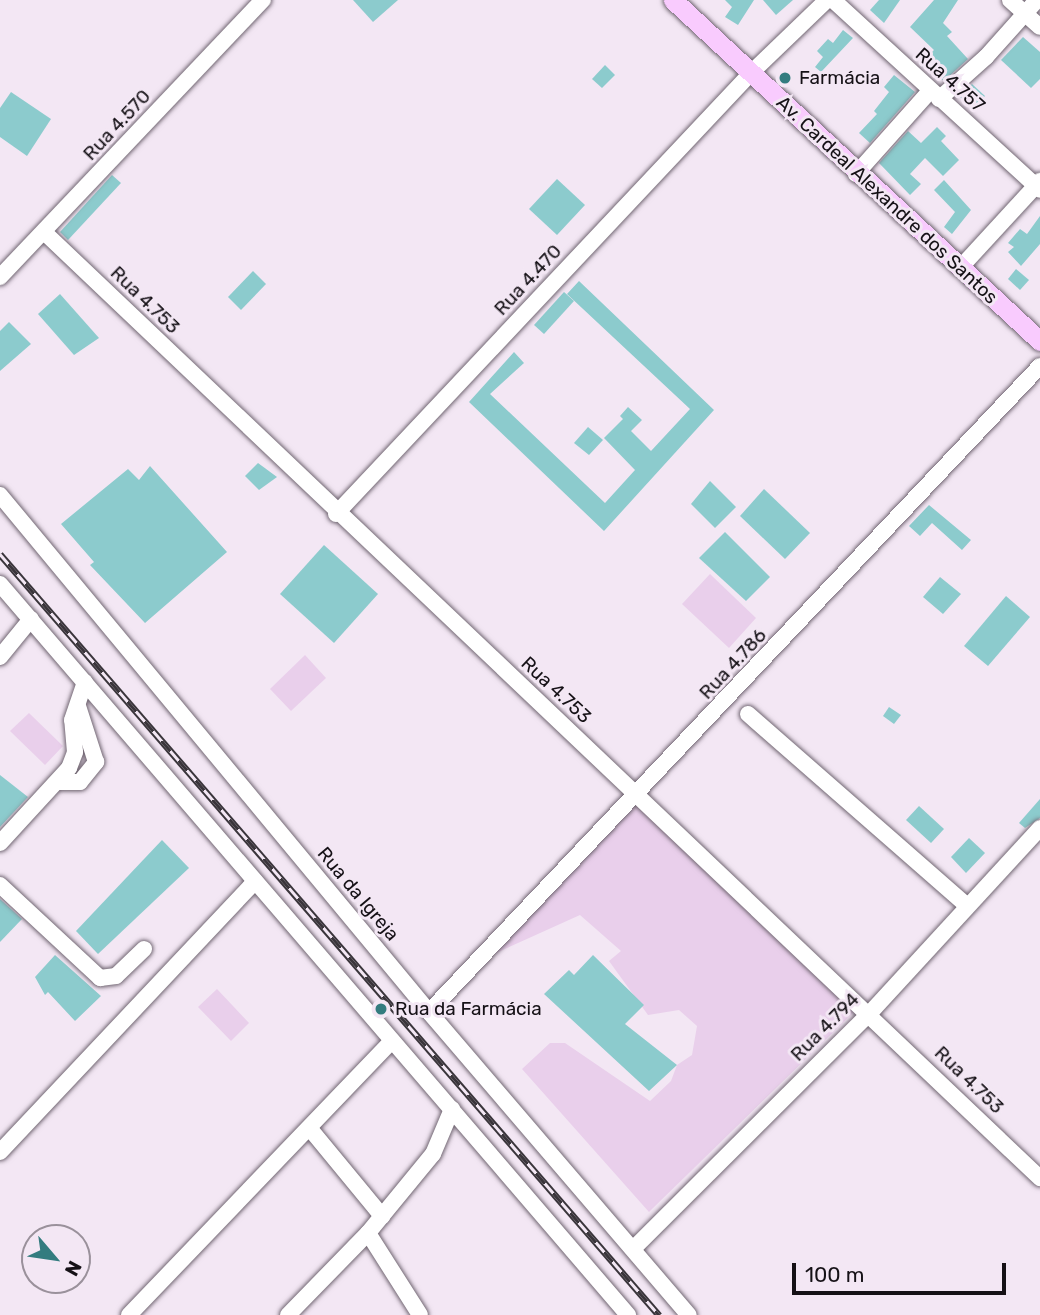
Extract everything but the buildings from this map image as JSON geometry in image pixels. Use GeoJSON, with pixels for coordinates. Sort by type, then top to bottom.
{"type":"FeatureCollection","features":[{"type":"Feature","properties":{"kind":"main road","name":"Av. Cardeal Alexandre dos Santos"},"geometry":{"type":"LineString","coordinates":[[673,0],[856,174],[1040,341]]}},
{"type":"Feature","properties":{"kind":"street","name":"Rua 4.570"},"geometry":{"type":"LineString","coordinates":[[0,277],[263,0]]}},
{"type":"Feature","properties":{"kind":"street","name":"Rua 4.470"},"geometry":{"type":"LineString","coordinates":[[336,514],[750,74],[827,0]]}},
{"type":"Feature","properties":{"kind":"street","name":"Rua 4.757"},"geometry":{"type":"LineString","coordinates":[[833,0],[1038,186]]}},
{"type":"Feature","properties":{"kind":"street"},"geometry":{"type":"LineString","coordinates":[[1010,0],[1040,27]]}},
{"type":"Feature","properties":{"kind":"street"},"geometry":{"type":"LineString","coordinates":[[856,174],[935,95],[986,57],[1037,0]]}},
{"type":"Feature","properties":{"kind":"street"},"geometry":{"type":"LineString","coordinates":[[961,267],[1038,186]]}},
{"type":"Feature","properties":{"kind":"street","name":"Rua 4.753"},"geometry":{"type":"LineString","coordinates":[[44,232],[336,514],[870,1013],[1040,1178]]}},
{"type":"Feature","properties":{"kind":"street","name":"Rua 4.786"},"geometry":{"type":"LineString","coordinates":[[429,1012],[638,796],[1040,366]]}},
{"type":"Feature","properties":{"kind":"street","name":"Rua da Igreja"},"geometry":{"type":"LineString","coordinates":[[0,495],[429,1012],[689,1315]]}},
{"type":"Feature","properties":{"kind":"street"},"geometry":{"type":"LineString","coordinates":[[0,584],[628,1315]]}},
{"type":"Feature","properties":{"kind":"street"},"geometry":{"type":"LineString","coordinates":[[0,657],[31,619]]}},
{"type":"Feature","properties":{"kind":"street"},"geometry":{"type":"LineString","coordinates":[[0,843],[59,782],[75,752],[76,700],[85,682]]}},
{"type":"Feature","properties":{"kind":"street"},"geometry":{"type":"LineString","coordinates":[[59,782],[80,782],[96,762],[76,700]]}},
{"type":"Feature","properties":{"kind":"street"},"geometry":{"type":"LineString","coordinates":[[748,714],[966,905]]}},
{"type":"Feature","properties":{"kind":"street","name":"Rua 4.794"},"geometry":{"type":"LineString","coordinates":[[633,1249],[870,1013],[966,905],[1040,828]]}},
{"type":"Feature","properties":{"kind":"street"},"geometry":{"type":"LineString","coordinates":[[0,1152],[255,881]]}},
{"type":"Feature","properties":{"kind":"street"},"geometry":{"type":"LineString","coordinates":[[0,885],[100,978],[116,976],[145,949]]}},
{"type":"Feature","properties":{"kind":"street"},"geometry":{"type":"LineString","coordinates":[[129,1315],[311,1130],[392,1041]]}},
{"type":"Feature","properties":{"kind":"street"},"geometry":{"type":"LineString","coordinates":[[289,1315],[368,1233],[433,1154],[452,1109]]}},
{"type":"Feature","properties":{"kind":"street"},"geometry":{"type":"LineString","coordinates":[[311,1130],[382,1216]]}},
{"type":"Feature","properties":{"kind":"street"},"geometry":{"type":"LineString","coordinates":[[368,1233],[420,1315]]}},
{"type":"Feature","properties":{"kind":"shaded area"},"geometry":{"type":"Polygon","coordinates":[[[710,574],[756,618],[729,648],[682,604],[710,574]]]}},
{"type":"Feature","properties":{"kind":"shaded area"},"geometry":{"type":"Polygon","coordinates":[[[305,655],[326,678],[291,711],[270,689],[305,655]]]}},
{"type":"Feature","properties":{"kind":"shaded area"},"geometry":{"type":"Polygon","coordinates":[[[29,713],[63,746],[45,765],[10,731],[29,713]]]}},
{"type":"Feature","properties":{"kind":"shaded area"},"geometry":{"type":"Polygon","coordinates":[[[638,796],[857,1009],[649,1212],[522,1069],[550,1043],[565,1043],[650,1101],[671,1081],[677,1065],[692,1055],[697,1026],[679,1010],[648,1015],[609,961],[621,951],[580,915],[496,953],[638,796]]]}},
{"type":"Feature","properties":{"kind":"shaded area"},"geometry":{"type":"Polygon","coordinates":[[[217,989],[249,1023],[231,1041],[198,1007],[217,989]]]}},
{"type":"Feature","properties":{"kind":"railway"},"geometry":{"type":"LineString","coordinates":[[0,554],[659,1315]]}},
{"type":"Feature","properties":{"kind":"place","name":"Farmácia"},"geometry":{"type":"Point","coordinates":[785,78]}},
{"type":"Feature","properties":{"kind":"place","name":"Rua da Farmácia"},"geometry":{"type":"Point","coordinates":[381,1009]}}]}
